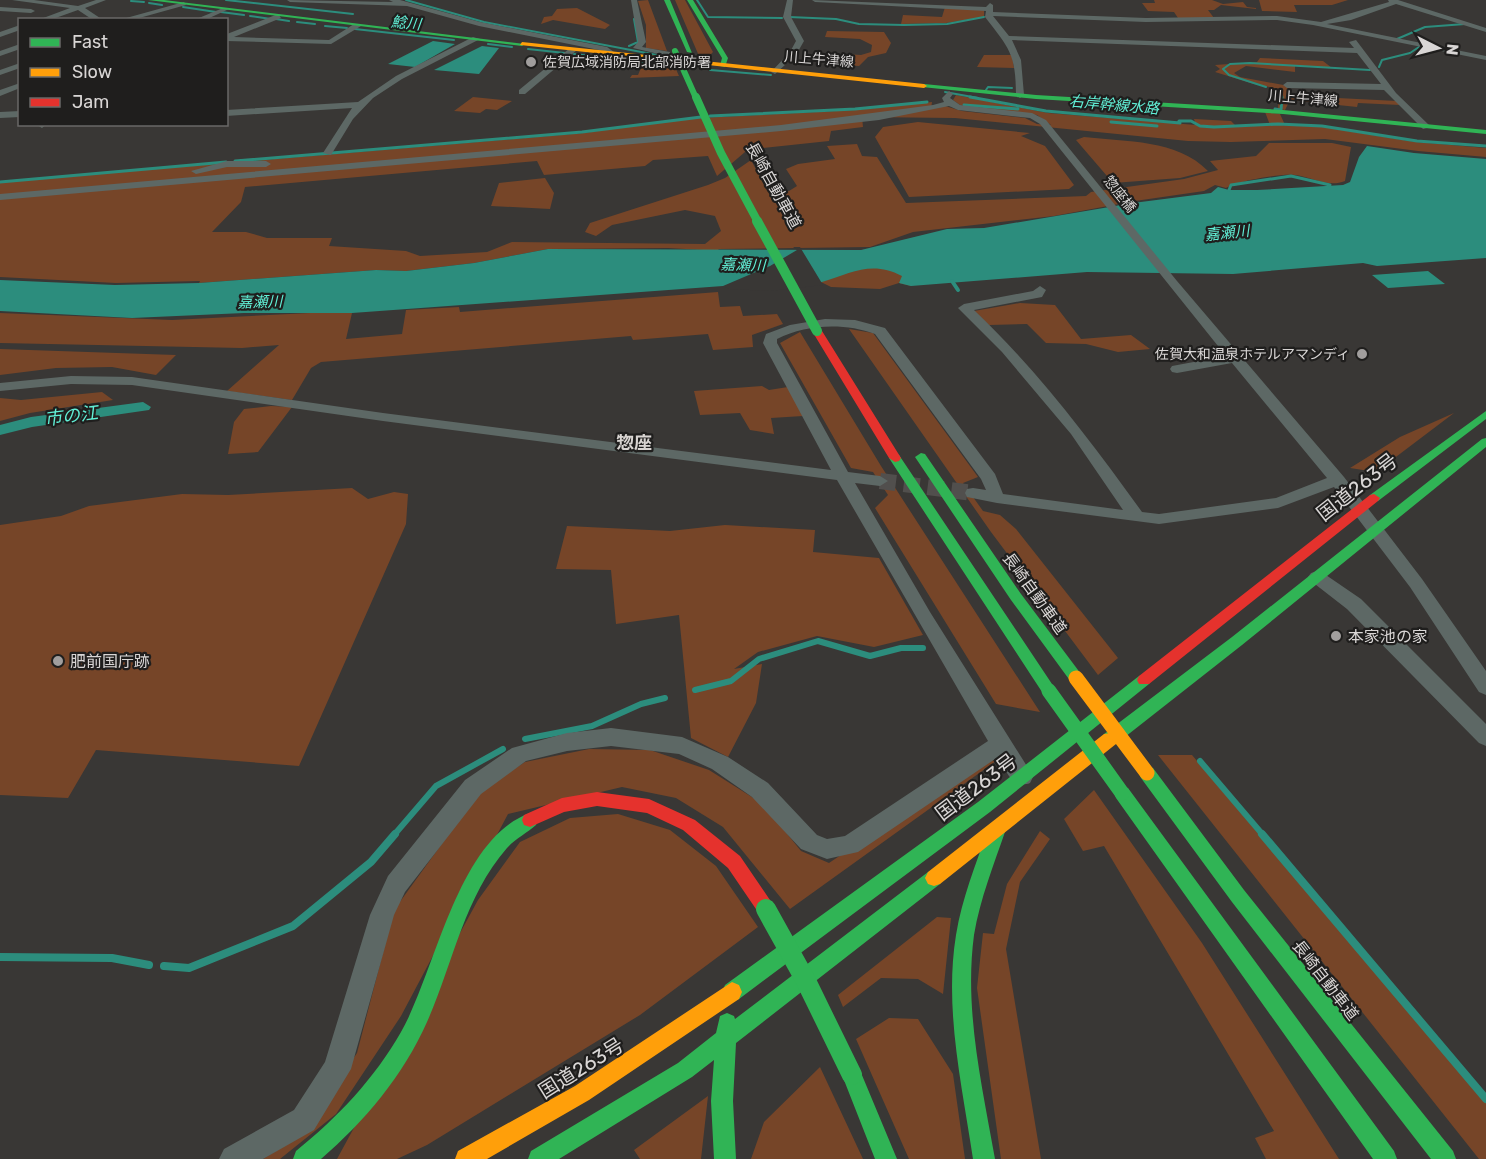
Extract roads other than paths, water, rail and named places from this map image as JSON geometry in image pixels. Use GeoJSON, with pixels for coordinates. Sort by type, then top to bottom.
{"type":"FeatureCollection","features":[{"type":"Feature","properties":{"kind":"main road","name":"川上牛津線"},"geometry":{"type":"LineString","coordinates":[[151,0],[607,54],[670,56],[723,66],[950,94],[1020,95],[1283,112],[1486,132]]}},
{"type":"Feature","properties":{"kind":"main road","name":"長崎自動車道"},"geometry":{"type":"LineString","coordinates":[[655,0],[670,56],[817,331],[868,417],[1049,690],[1211,919],[1386,1159]]}},
{"type":"Feature","properties":{"kind":"main road"},"geometry":{"type":"LineString","coordinates":[[667,0],[703,78]]}},
{"type":"Feature","properties":{"kind":"main road"},"geometry":{"type":"LineString","coordinates":[[690,0],[724,58],[723,66]]}},
{"type":"Feature","properties":{"kind":"main road","name":"長崎自動車道"},"geometry":{"type":"LineString","coordinates":[[720,116],[734,148]]}},
{"type":"Feature","properties":{"kind":"main road"},"geometry":{"type":"LineString","coordinates":[[826,309],[840,334]]}},
{"type":"Feature","properties":{"kind":"main road","name":"国道263号"},"geometry":{"type":"LineString","coordinates":[[466,1159],[582,1093],[729,994],[1022,777],[1360,510],[1486,414]]}},
{"type":"Feature","properties":{"kind":"main road","name":"長崎自動車道"},"geometry":{"type":"LineString","coordinates":[[910,441],[1016,597],[1147,774],[1238,896],[1445,1159]]}},
{"type":"Feature","properties":{"kind":"main road"},"geometry":{"type":"LineString","coordinates":[[539,1159],[685,1070],[997,829],[1162,697],[1237,642],[1486,441]]}},
{"type":"Feature","properties":{"kind":"main road"},"geometry":{"type":"LineString","coordinates":[[304,1159],[336,1133],[390,1071],[420,1016],[450,932],[474,880],[502,842],[536,816],[562,805],[597,799],[649,806],[689,825],[734,862],[766,909],[806,981],[852,1075],[886,1159]]}},
{"type":"Feature","properties":{"kind":"main road"},"geometry":{"type":"LineString","coordinates":[[984,1159],[968,1044],[962,974],[970,908],[997,829]]}},
{"type":"Feature","properties":{"kind":"main road"},"geometry":{"type":"LineString","coordinates":[[725,1159],[722,1101],[729,994]]}},
{"type":"Feature","properties":{"kind":"street"},"geometry":{"type":"LineString","coordinates":[[0,2],[5,0]]}},
{"type":"Feature","properties":{"kind":"street"},"geometry":{"type":"LineString","coordinates":[[15,0],[76,8],[96,18]]}},
{"type":"Feature","properties":{"kind":"street"},"geometry":{"type":"LineString","coordinates":[[46,18],[103,0]]}},
{"type":"Feature","properties":{"kind":"street"},"geometry":{"type":"LineString","coordinates":[[290,0],[408,5]]}},
{"type":"Feature","properties":{"kind":"street"},"geometry":{"type":"LineString","coordinates":[[228,37],[274,42],[331,42],[352,25],[368,5],[380,0]]}},
{"type":"Feature","properties":{"kind":"street"},"geometry":{"type":"LineString","coordinates":[[392,0],[479,24],[607,49],[610,52],[607,54]]}},
{"type":"Feature","properties":{"kind":"street"},"geometry":{"type":"LineString","coordinates":[[634,0],[642,42],[637,48],[670,56]]}},
{"type":"Feature","properties":{"kind":"street"},"geometry":{"type":"LineString","coordinates":[[775,72],[799,44],[797,31],[784,12],[790,0]]}},
{"type":"Feature","properties":{"kind":"street"},"geometry":{"type":"LineString","coordinates":[[815,0],[1146,20],[1259,14],[1486,58]]}},
{"type":"Feature","properties":{"kind":"street"},"geometry":{"type":"LineString","coordinates":[[992,0],[989,11],[991,20],[1014,49],[1019,66],[1020,95]]}},
{"type":"Feature","properties":{"kind":"street"},"geometry":{"type":"LineString","coordinates":[[1313,23],[1348,18],[1393,1],[1471,23],[1486,30]]}},
{"type":"Feature","properties":{"kind":"street"},"geometry":{"type":"LineString","coordinates":[[128,18],[179,2]]}},
{"type":"Feature","properties":{"kind":"street"},"geometry":{"type":"LineString","coordinates":[[0,9],[59,13]]}},
{"type":"Feature","properties":{"kind":"street"},"geometry":{"type":"LineString","coordinates":[[201,18],[225,9]]}},
{"type":"Feature","properties":{"kind":"street"},"geometry":{"type":"LineString","coordinates":[[0,17],[21,10]]}},
{"type":"Feature","properties":{"kind":"street"},"geometry":{"type":"LineString","coordinates":[[228,37],[278,16]]}},
{"type":"Feature","properties":{"kind":"street"},"geometry":{"type":"LineString","coordinates":[[1471,23],[1486,18]]}},
{"type":"Feature","properties":{"kind":"street"},"geometry":{"type":"LineString","coordinates":[[0,35],[18,28]]}},
{"type":"Feature","properties":{"kind":"street"},"geometry":{"type":"LineString","coordinates":[[1345,30],[1387,87],[1426,127]]}},
{"type":"Feature","properties":{"kind":"street"},"geometry":{"type":"LineString","coordinates":[[539,46],[564,35]]}},
{"type":"Feature","properties":{"kind":"street"},"geometry":{"type":"LineString","coordinates":[[1007,38],[1360,51]]}},
{"type":"Feature","properties":{"kind":"street"},"geometry":{"type":"LineString","coordinates":[[328,153],[347,120],[359,105],[391,84],[476,39]]}},
{"type":"Feature","properties":{"kind":"street"},"geometry":{"type":"LineString","coordinates":[[0,47],[18,48]]}},
{"type":"Feature","properties":{"kind":"street"},"geometry":{"type":"LineString","coordinates":[[0,54],[18,48]]}},
{"type":"Feature","properties":{"kind":"street"},"geometry":{"type":"LineString","coordinates":[[522,92],[573,50]]}},
{"type":"Feature","properties":{"kind":"street"},"geometry":{"type":"LineString","coordinates":[[0,73],[18,66]]}},
{"type":"Feature","properties":{"kind":"street"},"geometry":{"type":"LineString","coordinates":[[1287,85],[1387,87]]}},
{"type":"Feature","properties":{"kind":"street"},"geometry":{"type":"LineString","coordinates":[[0,93],[18,86]]}},
{"type":"Feature","properties":{"kind":"street"},"geometry":{"type":"LineString","coordinates":[[0,197],[843,121],[934,108],[950,94]]}},
{"type":"Feature","properties":{"kind":"street","name":"惣座橋"},"geometry":{"type":"LineString","coordinates":[[950,94],[968,109],[1032,116],[1044,123],[1173,284],[1338,481],[1374,532],[1416,583],[1486,687]]}},
{"type":"Feature","properties":{"kind":"street"},"geometry":{"type":"LineString","coordinates":[[228,113],[359,105]]}},
{"type":"Feature","properties":{"kind":"street"},"geometry":{"type":"LineString","coordinates":[[0,115],[18,114]]}},
{"type":"Feature","properties":{"kind":"street"},"geometry":{"type":"LineString","coordinates":[[1040,290],[1038,294],[964,308],[1007,349],[1076,431],[1137,517]]}},
{"type":"Feature","properties":{"kind":"street"},"geometry":{"type":"LineString","coordinates":[[997,498],[989,478],[880,331],[869,326],[852,324],[784,329],[771,337],[770,343],[841,475],[936,641],[1022,777]]}},
{"type":"Feature","properties":{"kind":"street"},"geometry":{"type":"LineString","coordinates":[[1178,369],[1235,358]]}},
{"type":"Feature","properties":{"kind":"street"},"geometry":{"type":"LineString","coordinates":[[0,387],[70,380],[132,381],[383,417],[880,481]]}},
{"type":"Feature","properties":{"kind":"street"},"geometry":{"type":"LineString","coordinates":[[973,494],[1159,519],[1278,502],[1338,481]]}},
{"type":"Feature","properties":{"kind":"street"},"geometry":{"type":"LineString","coordinates":[[1317,577],[1354,604],[1486,737]]}},
{"type":"Feature","properties":{"kind":"street"},"geometry":{"type":"LineString","coordinates":[[234,1159],[304,1120],[337,1069],[382,915],[396,884],[473,787],[520,754],[567,742],[610,737],[682,746],[720,763],[760,790],[810,843],[826,849],[850,844],[1000,743]]}},
{"type":"Feature","properties":{"kind":"water"},"geometry":{"type":"Polygon","coordinates":[[[433,41],[455,44],[415,67],[388,64],[433,41]]]}},
{"type":"Feature","properties":{"kind":"water"},"geometry":{"type":"Polygon","coordinates":[[[482,46],[499,48],[479,74],[434,70],[482,46]]]}},
{"type":"Feature","properties":{"kind":"water","name":"嘉瀬川"},"geometry":{"type":"Polygon","coordinates":[[[1367,146],[1414,153],[1486,159],[1486,258],[1377,266],[1363,263],[1233,274],[1087,272],[911,286],[899,283],[902,276],[891,271],[871,268],[800,287],[723,286],[352,313],[244,313],[132,318],[0,311],[0,280],[115,285],[199,283],[376,270],[406,271],[474,263],[548,249],[861,250],[947,229],[984,228],[1133,203],[1211,193],[1218,187],[1229,190],[1257,190],[1343,185],[1350,182],[1359,157],[1367,146]]]}},
{"type":"Feature","properties":{"kind":"water"},"geometry":{"type":"Polygon","coordinates":[[[1428,271],[1445,284],[1388,288],[1372,275],[1428,271]]]}},
{"type":"Feature","properties":{"kind":"waterway"},"geometry":{"type":"LineString","coordinates":[[226,0],[353,14]]}},
{"type":"Feature","properties":{"kind":"waterway"},"geometry":{"type":"LineString","coordinates":[[406,0],[484,22],[657,55]]}},
{"type":"Feature","properties":{"kind":"waterway"},"geometry":{"type":"LineString","coordinates":[[697,0],[708,17],[782,18]]}},
{"type":"Feature","properties":{"kind":"waterway","name":"鯰川"},"geometry":{"type":"LineString","coordinates":[[131,1],[144,2]]}},
{"type":"Feature","properties":{"kind":"waterway","name":"鯰川"},"geometry":{"type":"LineString","coordinates":[[149,3],[162,5]]}},
{"type":"Feature","properties":{"kind":"waterway","name":"鯰川"},"geometry":{"type":"LineString","coordinates":[[183,7],[216,12]]}},
{"type":"Feature","properties":{"kind":"waterway","name":"鯰川"},"geometry":{"type":"LineString","coordinates":[[221,12],[244,15]]}},
{"type":"Feature","properties":{"kind":"waterway","name":"鯰川"},"geometry":{"type":"LineString","coordinates":[[250,16],[271,19]]}},
{"type":"Feature","properties":{"kind":"waterway"},"geometry":{"type":"LineString","coordinates":[[789,17],[836,19],[859,24],[904,25],[947,24],[984,17]]}},
{"type":"Feature","properties":{"kind":"waterway","name":"鯰川"},"geometry":{"type":"LineString","coordinates":[[276,19],[289,21]]}},
{"type":"Feature","properties":{"kind":"waterway"},"geometry":{"type":"LineString","coordinates":[[629,46],[638,42],[634,19]]}},
{"type":"Feature","properties":{"kind":"waterway","name":"鯰川"},"geometry":{"type":"LineString","coordinates":[[297,22],[315,24]]}},
{"type":"Feature","properties":{"kind":"waterway"},"geometry":{"type":"LineString","coordinates":[[1401,40],[1397,39],[1425,27],[1465,24]]}},
{"type":"Feature","properties":{"kind":"waterway","name":"鯰川"},"geometry":{"type":"LineString","coordinates":[[325,26],[347,28]]}},
{"type":"Feature","properties":{"kind":"waterway","name":"鯰川"},"geometry":{"type":"LineString","coordinates":[[355,29],[454,40]]}},
{"type":"Feature","properties":{"kind":"waterway","name":"鯰川"},"geometry":{"type":"LineString","coordinates":[[488,44],[512,47]]}},
{"type":"Feature","properties":{"kind":"waterway"},"geometry":{"type":"LineString","coordinates":[[1379,67],[1382,60],[1410,53],[1419,47]]}},
{"type":"Feature","properties":{"kind":"waterway","name":"鯰川"},"geometry":{"type":"LineString","coordinates":[[528,49],[565,53]]}},
{"type":"Feature","properties":{"kind":"waterway","name":"鯰川"},"geometry":{"type":"LineString","coordinates":[[574,54],[626,60]]}},
{"type":"Feature","properties":{"kind":"waterway","name":"鯰川"},"geometry":{"type":"LineString","coordinates":[[642,62],[670,65]]}},
{"type":"Feature","properties":{"kind":"waterway"},"geometry":{"type":"LineString","coordinates":[[1266,87],[1229,75],[1223,69],[1230,64],[1250,63],[1370,70]]}},
{"type":"Feature","properties":{"kind":"waterway"},"geometry":{"type":"LineString","coordinates":[[710,70],[771,75]]}},
{"type":"Feature","properties":{"kind":"waterway"},"geometry":{"type":"LineString","coordinates":[[986,90],[988,87],[1012,88]]}},
{"type":"Feature","properties":{"kind":"waterway"},"geometry":{"type":"LineString","coordinates":[[945,92],[978,98]]}},
{"type":"Feature","properties":{"kind":"waterway","name":"右岸幹線水路"},"geometry":{"type":"LineString","coordinates":[[970,97],[1046,111],[1180,123]]}},
{"type":"Feature","properties":{"kind":"waterway"},"geometry":{"type":"LineString","coordinates":[[1275,109],[1281,110],[1282,97]]}},
{"type":"Feature","properties":{"kind":"waterway"},"geometry":{"type":"LineString","coordinates":[[710,116],[855,109],[927,102]]}},
{"type":"Feature","properties":{"kind":"waterway"},"geometry":{"type":"LineString","coordinates":[[964,105],[1018,109]]}},
{"type":"Feature","properties":{"kind":"waterway"},"geometry":{"type":"LineString","coordinates":[[235,161],[582,132],[701,117]]}},
{"type":"Feature","properties":{"kind":"waterway"},"geometry":{"type":"LineString","coordinates":[[1179,121],[1191,121],[1200,126],[1214,127],[1278,124],[1322,126],[1417,141],[1486,146]]}},
{"type":"Feature","properties":{"kind":"waterway"},"geometry":{"type":"LineString","coordinates":[[1111,122],[1157,126]]}},
{"type":"Feature","properties":{"kind":"waterway"},"geometry":{"type":"LineString","coordinates":[[0,182],[226,162]]}},
{"type":"Feature","properties":{"kind":"waterway"},"geometry":{"type":"LineString","coordinates":[[1229,190],[1231,185],[1291,176],[1330,185]]}},
{"type":"Feature","properties":{"kind":"waterway"},"geometry":{"type":"LineString","coordinates":[[952,281],[958,290]]}},
{"type":"Feature","properties":{"kind":"waterway","name":"市の江"},"geometry":{"type":"LineString","coordinates":[[0,430],[31,422],[143,407]]}},
{"type":"Feature","properties":{"kind":"waterway"},"geometry":{"type":"LineString","coordinates":[[695,690],[731,681],[759,659],[818,641],[870,656],[901,648],[923,648]]}},
{"type":"Feature","properties":{"kind":"waterway"},"geometry":{"type":"LineString","coordinates":[[525,739],[592,726],[641,704],[665,698]]}},
{"type":"Feature","properties":{"kind":"waterway"},"geometry":{"type":"LineString","coordinates":[[394,835],[436,786],[503,749]]}},
{"type":"Feature","properties":{"kind":"waterway"},"geometry":{"type":"LineString","coordinates":[[1200,761],[1263,835]]}},
{"type":"Feature","properties":{"kind":"waterway"},"geometry":{"type":"LineString","coordinates":[[164,966],[189,968],[293,926],[371,862],[395,834]]}},
{"type":"Feature","properties":{"kind":"waterway"},"geometry":{"type":"LineString","coordinates":[[1262,834],[1486,1099]]}},
{"type":"Feature","properties":{"kind":"waterway"},"geometry":{"type":"LineString","coordinates":[[0,957],[112,958],[149,965]]}},
{"type":"Feature","properties":{"kind":"tunnel"},"geometry":{"type":"LineString","coordinates":[[880,481],[973,493]]}},
{"type":"Feature","properties":{"kind":"place","name":"佐賀広域消防局北部消防署"},"geometry":{"type":"Point","coordinates":[531,62]}},
{"type":"Feature","properties":{"kind":"place","name":"佐賀大和温泉ホテルアマンディ"},"geometry":{"type":"Point","coordinates":[1362,354]}},
{"type":"Feature","properties":{"kind":"place","name":"本家池の家"},"geometry":{"type":"Point","coordinates":[1336,636]}},
{"type":"Feature","properties":{"kind":"place","name":"肥前国庁跡"},"geometry":{"type":"Point","coordinates":[58,661]}},
{"type":"Feature","properties":{"kind":"district","name":"惣座"},"geometry":{"type":"Point","coordinates":[634,443]}}]}
